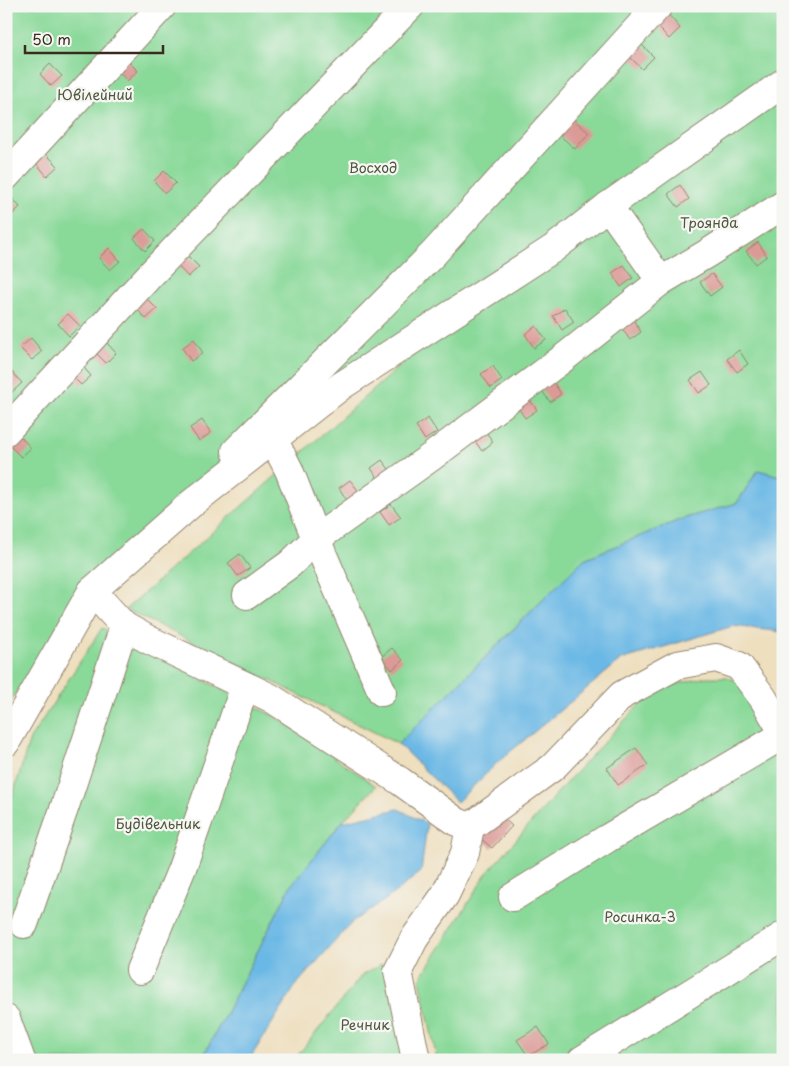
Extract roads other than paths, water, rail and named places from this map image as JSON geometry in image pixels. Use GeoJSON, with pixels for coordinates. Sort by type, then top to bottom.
{"type":"FeatureCollection","features":[{"type":"Feature","properties":{"kind":"street"},"geometry":{"type":"LineString","coordinates":[[6,176],[162,6]]}},
{"type":"Feature","properties":{"kind":"street"},"geometry":{"type":"LineString","coordinates":[[6,431],[150,275],[410,6]]}},
{"type":"Feature","properties":{"kind":"street"},"geometry":{"type":"LineString","coordinates":[[6,742],[92,591],[217,480],[237,449],[434,253],[658,6]]}},
{"type":"Feature","properties":{"kind":"street"},"geometry":{"type":"LineString","coordinates":[[192,503],[341,386],[554,248],[608,206],[783,83]]}},
{"type":"Feature","properties":{"kind":"street"},"geometry":{"type":"LineString","coordinates":[[247,595],[290,564],[316,539],[431,458],[561,360],[661,281],[783,205]]}},
{"type":"Feature","properties":{"kind":"street"},"geometry":{"type":"LineString","coordinates":[[608,206],[661,281]]}},
{"type":"Feature","properties":{"kind":"street"},"geometry":{"type":"LineString","coordinates":[[273,439],[289,470],[316,539],[382,692]]}},
{"type":"Feature","properties":{"kind":"street"},"geometry":{"type":"LineString","coordinates":[[92,591],[124,626],[149,640],[271,698],[400,781],[456,822],[470,827]]}},
{"type":"Feature","properties":{"kind":"street"},"geometry":{"type":"LineString","coordinates":[[24,924],[124,626]]}},
{"type":"Feature","properties":{"kind":"street"},"geometry":{"type":"LineString","coordinates":[[416,1060],[398,971],[414,939],[445,895],[465,853],[470,827],[553,767],[622,695],[677,665],[716,658],[739,666],[775,702],[783,733],[513,897]]}},
{"type":"Feature","properties":{"kind":"street"},"geometry":{"type":"LineString","coordinates":[[140,970],[182,868],[245,686]]}},
{"type":"Feature","properties":{"kind":"street"},"geometry":{"type":"LineString","coordinates":[[582,1060],[783,936]]}},
{"type":"Feature","properties":{"kind":"street"},"geometry":{"type":"LineString","coordinates":[[6,1019],[21,1060]]}},
{"type":"Feature","properties":{"kind":"water"},"geometry":{"type":"Polygon","coordinates":[[[758,470],[783,477],[783,632],[733,626],[621,660],[499,761],[457,802],[398,744],[584,559],[682,519],[737,503],[758,470]]]}},
{"type":"Feature","properties":{"kind":"water"},"geometry":{"type":"Polygon","coordinates":[[[398,809],[427,824],[421,872],[385,900],[353,921],[296,985],[249,1060],[201,1060],[290,887],[342,822],[398,809]]]}},
{"type":"Feature","properties":{"kind":"park label","name":"Ювілейний"},"geometry":{"type":"Point","coordinates":[95,95]}},
{"type":"Feature","properties":{"kind":"park label","name":"Восход"},"geometry":{"type":"Point","coordinates":[373,168]}},
{"type":"Feature","properties":{"kind":"park label","name":"Троянда"},"geometry":{"type":"Point","coordinates":[709,223]}},
{"type":"Feature","properties":{"kind":"park label","name":"Будівельник"},"geometry":{"type":"Point","coordinates":[158,824]}},
{"type":"Feature","properties":{"kind":"park label","name":"Росинка-3"},"geometry":{"type":"Point","coordinates":[640,917]}},
{"type":"Feature","properties":{"kind":"park label","name":"Речник"},"geometry":{"type":"Point","coordinates":[365,1025]}}]}
